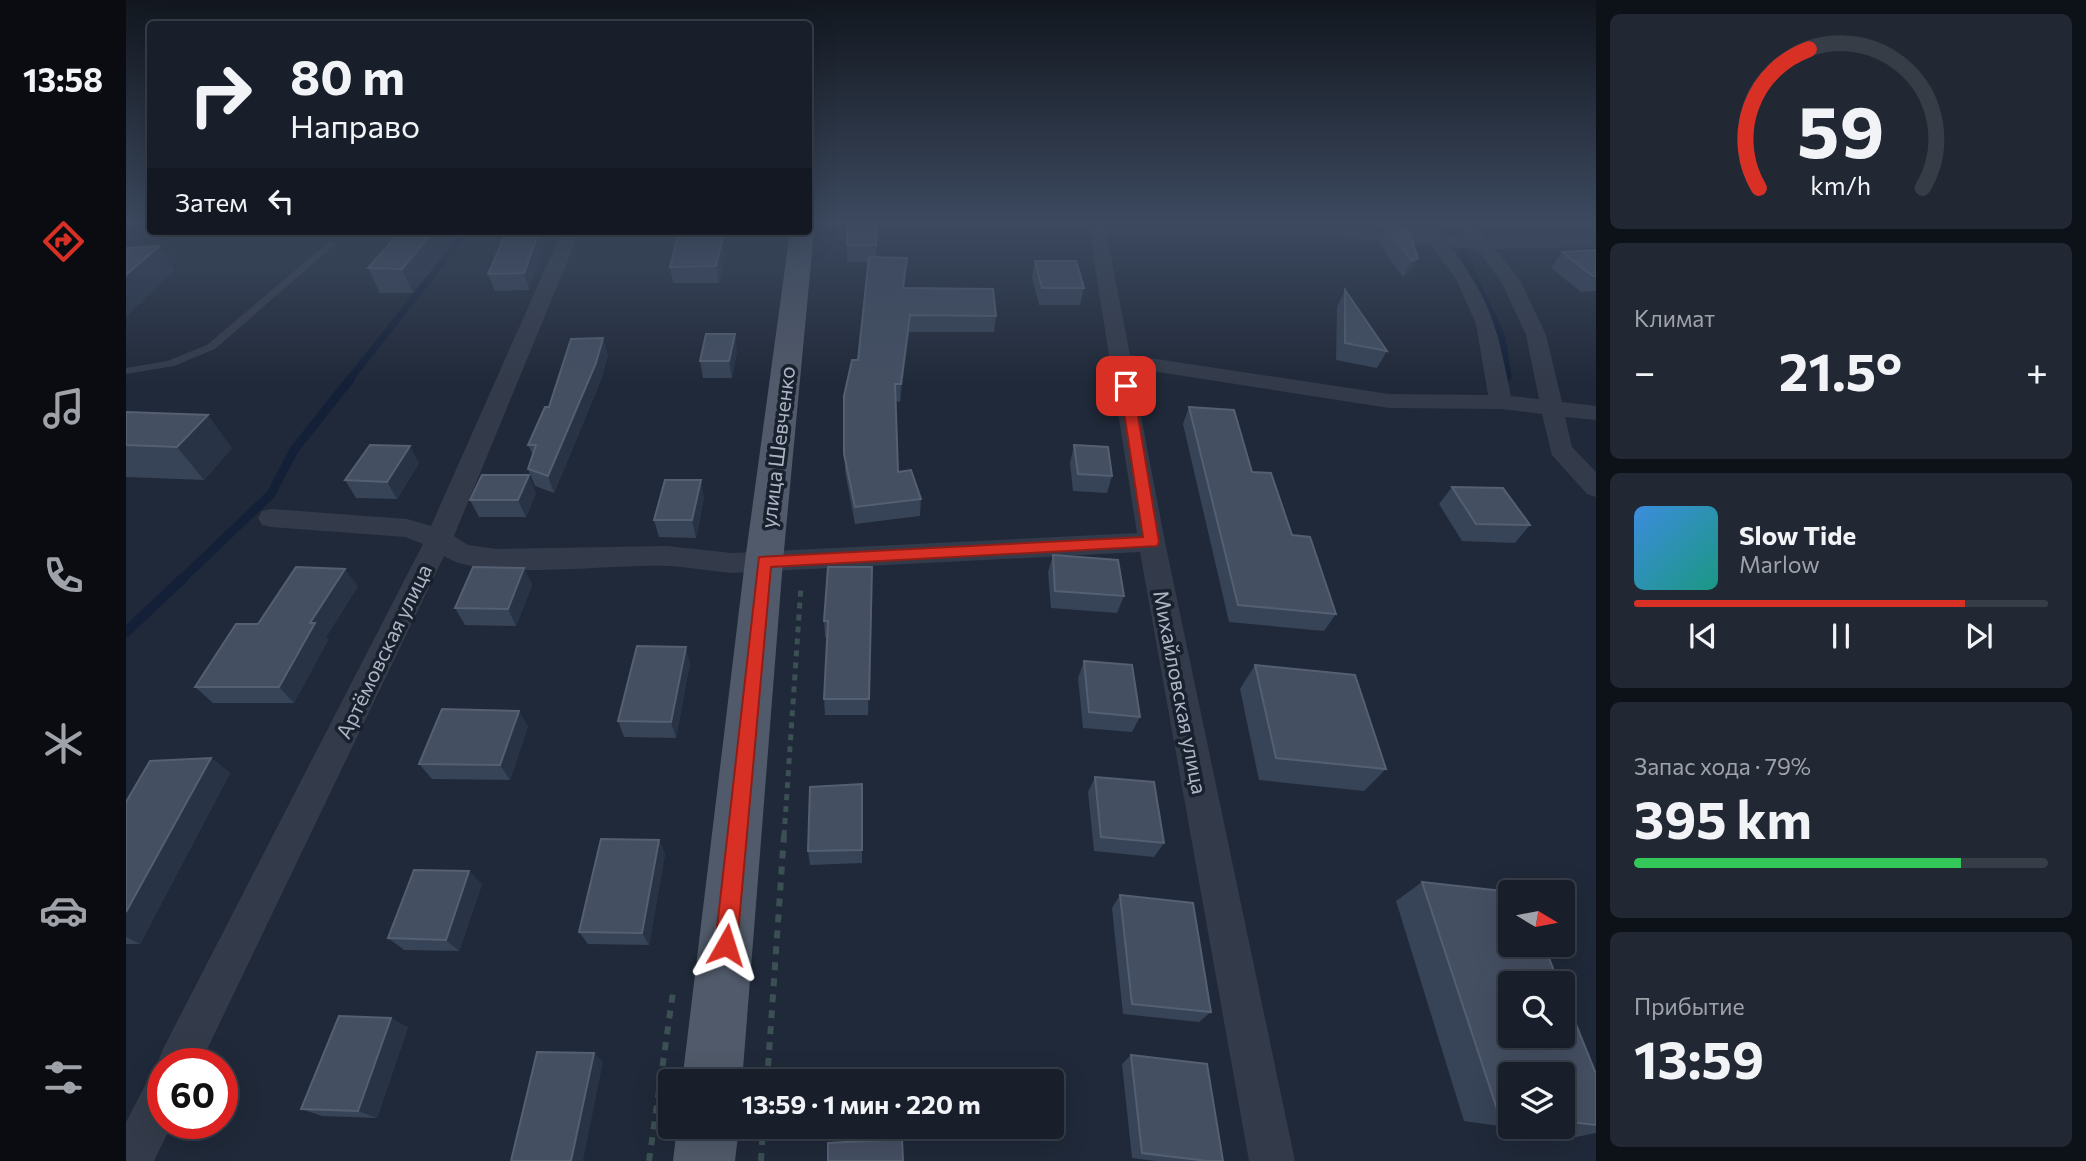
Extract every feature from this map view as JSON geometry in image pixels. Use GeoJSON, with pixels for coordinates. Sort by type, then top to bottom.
{"type":"FeatureCollection","features":[{"type":"Feature","properties":{"kind":"main road","name":"улица Шевченко"},"geometry":{"type":"LineString","coordinates":[[714,1069],[784,560],[800,276]]}},
{"type":"Feature","properties":{"kind":"main road"},"geometry":{"type":"LineString","coordinates":[[704,1161],[707,1139]]}},
{"type":"Feature","properties":{"kind":"street","name":"Артёмовская улица"},"geometry":{"type":"LineString","coordinates":[[186,1048],[439,539],[552,276]]}},
{"type":"Feature","properties":{"kind":"street","name":"Михайловская улица"},"geometry":{"type":"LineString","coordinates":[[1106,276],[1152,542],[1272,1161]]}},
{"type":"Feature","properties":{"kind":"street"},"geometry":{"type":"LineString","coordinates":[[1464,276],[1486,324],[1501,402]]}},
{"type":"Feature","properties":{"kind":"street"},"geometry":{"type":"LineString","coordinates":[[1507,276],[1536,335],[1561,449],[1596,488]]}},
{"type":"Feature","properties":{"kind":"street"},"geometry":{"type":"LineString","coordinates":[[1122,360],[1389,401],[1501,402],[1596,413]]}},
{"type":"Feature","properties":{"kind":"street"},"geometry":{"type":"LineString","coordinates":[[271,518],[407,528],[439,539],[461,554],[497,559],[667,555],[732,563],[1152,542]]}},
{"type":"Feature","properties":{"kind":"street"},"geometry":{"type":"LineString","coordinates":[[130,1161],[147,1127]]}},
{"type":"Feature","properties":{"kind":"lane"},"geometry":{"type":"LineString","coordinates":[[126,371],[162,367],[190,360],[293,276]]}},
{"type":"Feature","properties":{"kind":"path"},"geometry":{"type":"LineString","coordinates":[[767,1069],[784,560]]}},
{"type":"Feature","properties":{"kind":"path"},"geometry":{"type":"LineString","coordinates":[[761,1161],[762,1139]]}},
{"type":"Feature","properties":{"kind":"building"},"geometry":{"type":"Polygon","coordinates":[[[867,276],[905,276],[903,288],[993,289],[996,316],[910,315],[901,384],[895,384],[898,472],[911,470],[921,499],[855,507],[844,454],[844,396],[852,360],[858,360],[867,276]]]}},
{"type":"Feature","properties":{"kind":"building"},"geometry":{"type":"Polygon","coordinates":[[[1039,276],[1080,276],[1084,288],[1042,288],[1039,276]]]}},
{"type":"Feature","properties":{"kind":"building"},"geometry":{"type":"Polygon","coordinates":[[[1345,290],[1387,351],[1345,343],[1345,290]]]}},
{"type":"Feature","properties":{"kind":"building"},"geometry":{"type":"Polygon","coordinates":[[[706,334],[735,334],[729,361],[700,361],[706,334]]]}},
{"type":"Feature","properties":{"kind":"building"},"geometry":{"type":"Polygon","coordinates":[[[603,338],[596,363],[548,476],[528,469],[536,445],[528,445],[545,407],[549,407],[571,339],[603,338]]]}},
{"type":"Feature","properties":{"kind":"building"},"geometry":{"type":"Polygon","coordinates":[[[1189,407],[1234,410],[1252,472],[1271,473],[1292,535],[1310,537],[1336,614],[1238,605],[1189,407]]]}},
{"type":"Feature","properties":{"kind":"building"},"geometry":{"type":"Polygon","coordinates":[[[126,412],[208,415],[177,447],[126,445],[126,412]]]}},
{"type":"Feature","properties":{"kind":"building"},"geometry":{"type":"Polygon","coordinates":[[[370,445],[410,446],[387,482],[345,480],[370,445]]]}},
{"type":"Feature","properties":{"kind":"building"},"geometry":{"type":"Polygon","coordinates":[[[1074,445],[1108,447],[1112,476],[1078,474],[1074,445]]]}},
{"type":"Feature","properties":{"kind":"building"},"geometry":{"type":"Polygon","coordinates":[[[482,475],[529,475],[518,500],[470,500],[482,475]]]}},
{"type":"Feature","properties":{"kind":"building"},"geometry":{"type":"Polygon","coordinates":[[[665,480],[701,480],[692,520],[654,520],[665,480]]]}},
{"type":"Feature","properties":{"kind":"building"},"geometry":{"type":"Polygon","coordinates":[[[1452,487],[1503,488],[1530,525],[1476,524],[1452,487]]]}},
{"type":"Feature","properties":{"kind":"building"},"geometry":{"type":"Polygon","coordinates":[[[1053,555],[1118,560],[1124,596],[1055,591],[1053,555]]]}},
{"type":"Feature","properties":{"kind":"building"},"geometry":{"type":"Polygon","coordinates":[[[296,567],[345,569],[310,623],[315,623],[279,687],[195,687],[236,624],[258,624],[296,567]]]}},
{"type":"Feature","properties":{"kind":"building"},"geometry":{"type":"Polygon","coordinates":[[[473,567],[524,568],[508,609],[455,608],[473,567]]]}},
{"type":"Feature","properties":{"kind":"building"},"geometry":{"type":"Polygon","coordinates":[[[828,567],[872,567],[869,699],[824,699],[828,621],[824,621],[828,567]]]}},
{"type":"Feature","properties":{"kind":"building"},"geometry":{"type":"Polygon","coordinates":[[[637,646],[686,647],[671,722],[618,721],[637,646]]]}},
{"type":"Feature","properties":{"kind":"building"},"geometry":{"type":"Polygon","coordinates":[[[1084,661],[1132,665],[1140,717],[1089,712],[1084,661]]]}},
{"type":"Feature","properties":{"kind":"building"},"geometry":{"type":"Polygon","coordinates":[[[1255,665],[1355,675],[1386,769],[1276,758],[1255,665]]]}},
{"type":"Feature","properties":{"kind":"building"},"geometry":{"type":"Polygon","coordinates":[[[442,709],[519,711],[500,765],[419,764],[442,709]]]}},
{"type":"Feature","properties":{"kind":"building"},"geometry":{"type":"Polygon","coordinates":[[[211,758],[126,912],[126,802],[150,761],[211,758]]]}},
{"type":"Feature","properties":{"kind":"building"},"geometry":{"type":"Polygon","coordinates":[[[1095,777],[1154,782],[1164,843],[1101,837],[1095,777]]]}},
{"type":"Feature","properties":{"kind":"building"},"geometry":{"type":"Polygon","coordinates":[[[862,784],[862,850],[808,851],[810,787],[862,784]]]}},
{"type":"Feature","properties":{"kind":"building"},"geometry":{"type":"Polygon","coordinates":[[[601,839],[659,840],[642,933],[579,932],[601,839]]]}},
{"type":"Feature","properties":{"kind":"building"},"geometry":{"type":"Polygon","coordinates":[[[414,870],[469,871],[446,940],[388,938],[414,870]]]}},
{"type":"Feature","properties":{"kind":"building"},"geometry":{"type":"Polygon","coordinates":[[[1422,882],[1498,890],[1498,957],[1549,957],[1554,971],[1498,971],[1498,1048],[1575,1048],[1575,1022],[1596,1074],[1596,1125],[1575,1122],[1575,1062],[1498,1062],[1498,1112],[1422,882]]]}},
{"type":"Feature","properties":{"kind":"building"},"geometry":{"type":"Polygon","coordinates":[[[1120,895],[1193,903],[1211,1012],[1132,1004],[1120,895]]]}},
{"type":"Feature","properties":{"kind":"building"},"geometry":{"type":"Polygon","coordinates":[[[339,1016],[391,1018],[358,1111],[301,1109],[339,1016]]]}},
{"type":"Feature","properties":{"kind":"building"},"geometry":{"type":"Polygon","coordinates":[[[537,1052],[594,1053],[571,1161],[511,1161],[537,1052]]]}},
{"type":"Feature","properties":{"kind":"building"},"geometry":{"type":"Polygon","coordinates":[[[1131,1055],[1207,1064],[1223,1161],[1142,1153],[1131,1055]]]}},
{"type":"Feature","properties":{"kind":"building"},"geometry":{"type":"Polygon","coordinates":[[[902,1139],[903,1161],[828,1161],[828,1143],[902,1139]]]}},
{"type":"Feature","properties":{"kind":"waterway"},"geometry":{"type":"LineString","coordinates":[[349,380],[431,276]]}},
{"type":"Feature","properties":{"kind":"waterway"},"geometry":{"type":"LineString","coordinates":[[1474,276],[1502,337],[1508,377]]}},
{"type":"Feature","properties":{"kind":"waterway"},"geometry":{"type":"LineString","coordinates":[[180,581],[271,494],[294,450],[351,378]]}},
{"type":"Feature","properties":{"kind":"waterway"},"geometry":{"type":"LineString","coordinates":[[126,632],[182,579]]}},
{"type":"Feature","properties":{"kind":"route"},"geometry":{"type":"LineString","coordinates":[[726,945],[764,561],[1152,542],[1126,386]]}}]}
